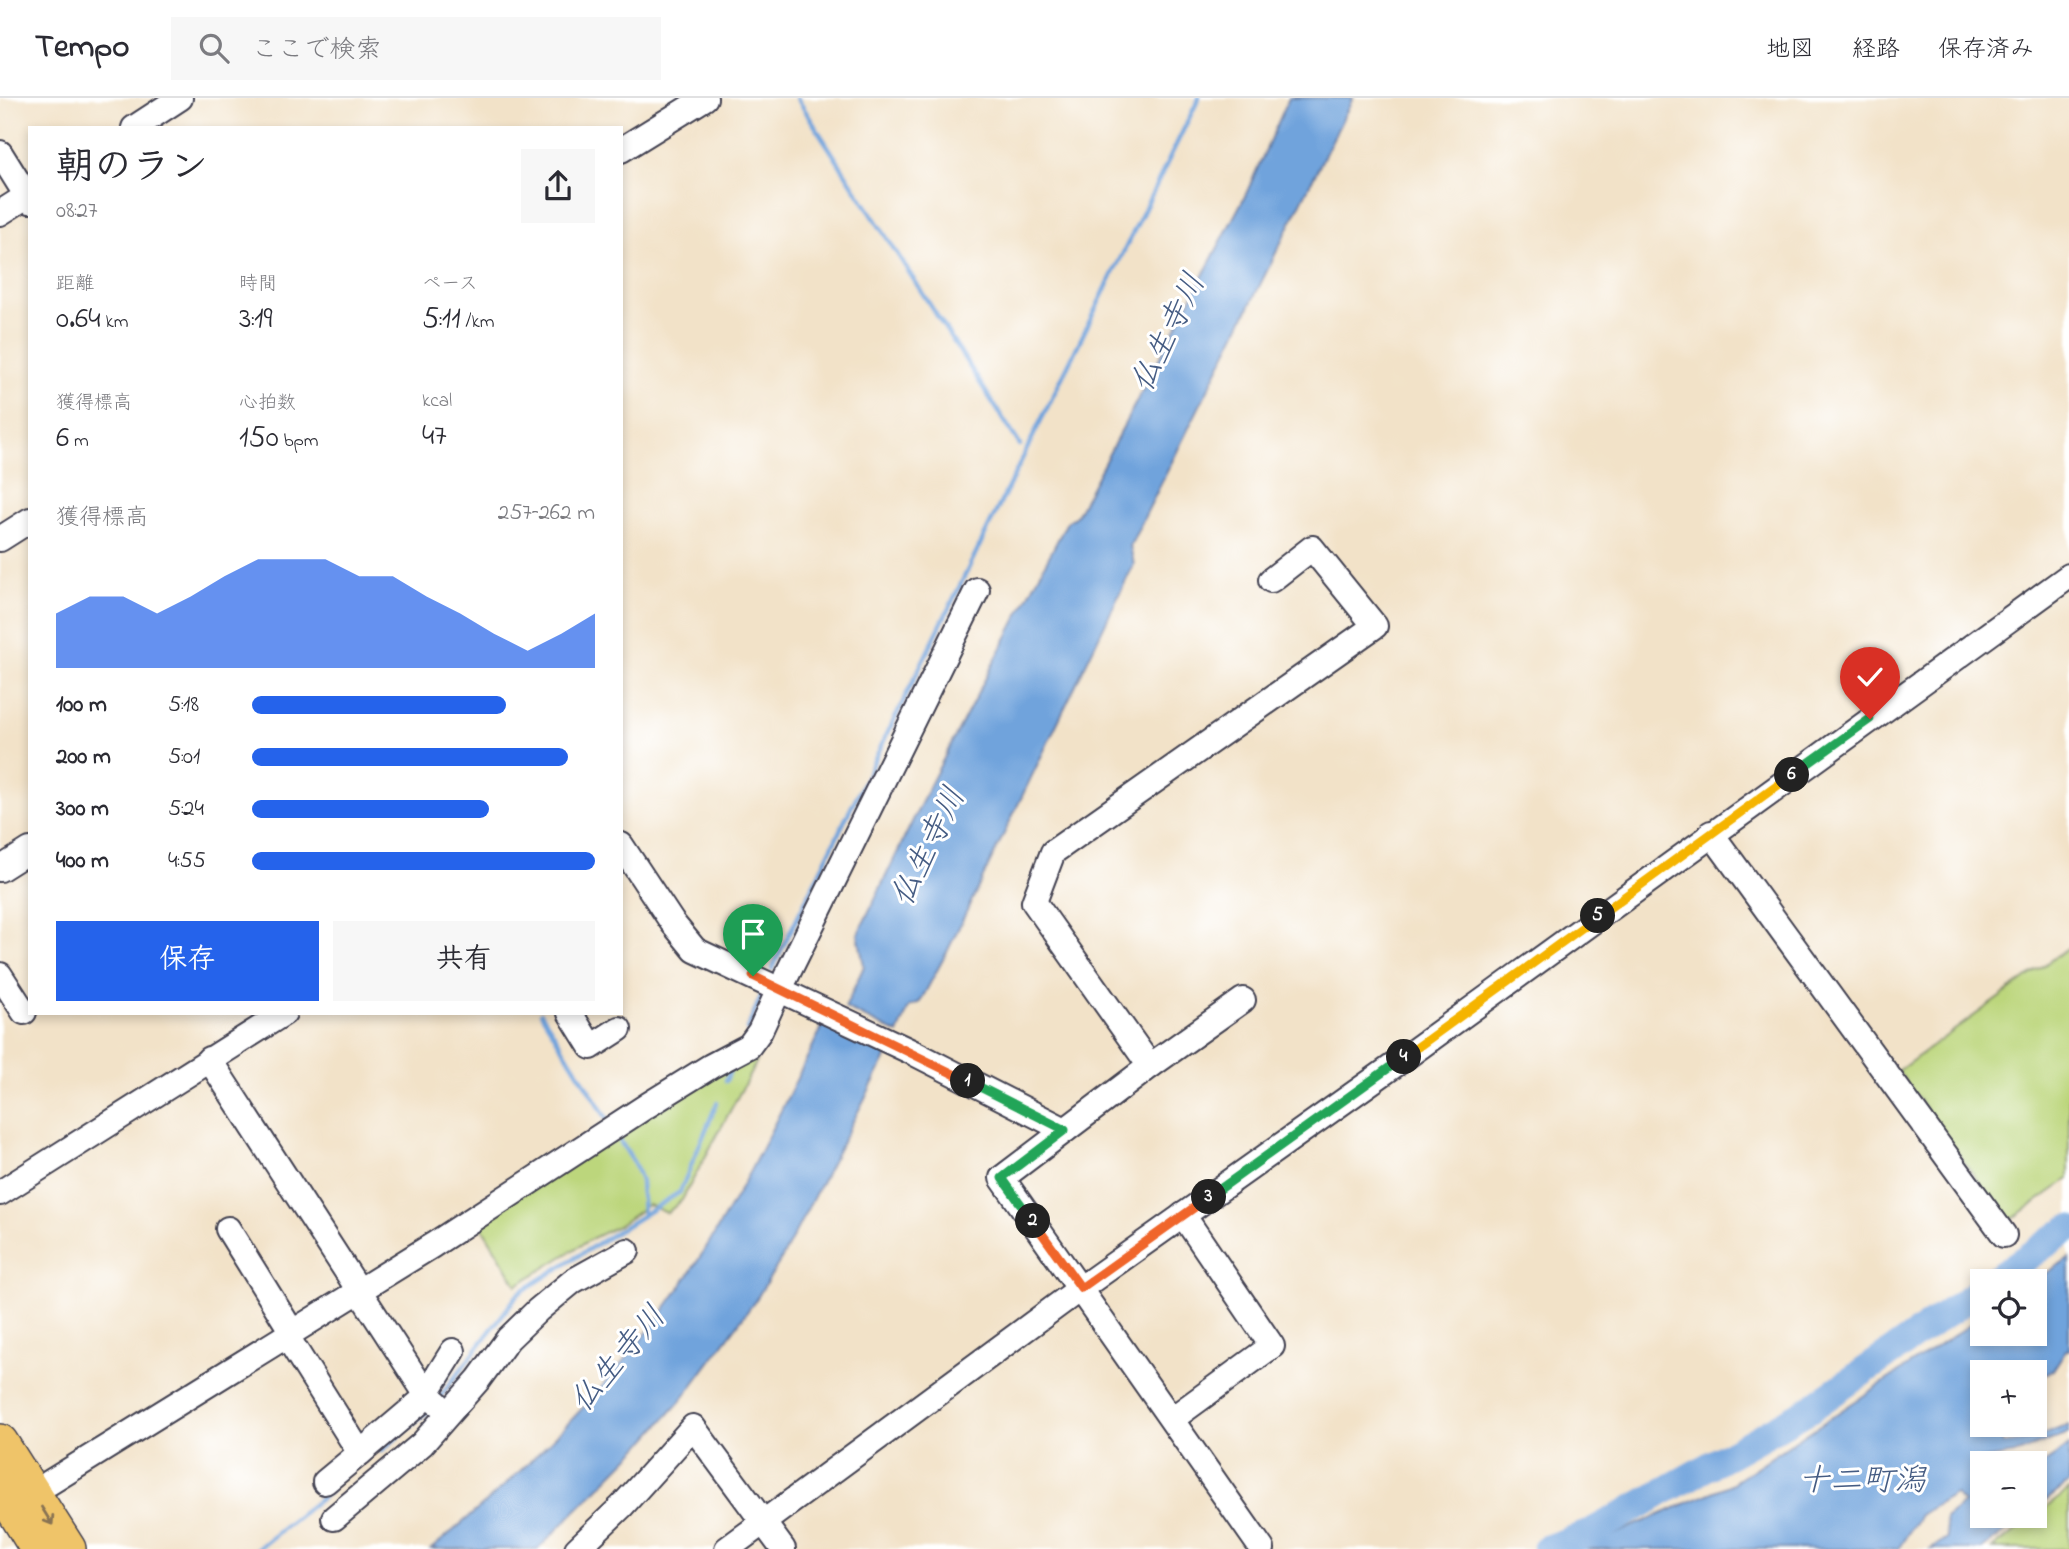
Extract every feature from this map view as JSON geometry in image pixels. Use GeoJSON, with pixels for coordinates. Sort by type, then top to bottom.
{"type":"FeatureCollection","features":[{"type":"Feature","properties":{"kind":"highway"},"geometry":{"type":"LineString","coordinates":[[0,1442],[68,1549]]}},
{"type":"Feature","properties":{"kind":"highway"},"geometry":{"type":"LineString","coordinates":[[0,1487],[38,1549]]}},
{"type":"Feature","properties":{"kind":"street"},"geometry":{"type":"LineString","coordinates":[[137,126],[180,98]]}},
{"type":"Feature","properties":{"kind":"street"},"geometry":{"type":"LineString","coordinates":[[623,149],[705,98]]}},
{"type":"Feature","properties":{"kind":"street"},"geometry":{"type":"LineString","coordinates":[[0,153],[28,195]]}},
{"type":"Feature","properties":{"kind":"street"},"geometry":{"type":"LineString","coordinates":[[0,213],[28,198]]}},
{"type":"Feature","properties":{"kind":"street"},"geometry":{"type":"LineString","coordinates":[[0,539],[28,521]]}},
{"type":"Feature","properties":{"kind":"street"},"geometry":{"type":"LineString","coordinates":[[1150,1066],[1034,902],[1054,852],[1376,626],[1312,548],[1271,579]]}},
{"type":"Feature","properties":{"kind":"street"},"geometry":{"type":"LineString","coordinates":[[727,1549],[1081,1288],[2069,576]]}},
{"type":"Feature","properties":{"kind":"street"},"geometry":{"type":"LineString","coordinates":[[49,1483],[484,1213],[668,1093],[749,1046],[760,1031],[977,590]]}},
{"type":"Feature","properties":{"kind":"street"},"geometry":{"type":"LineString","coordinates":[[1711,833],[2004,1235]]}},
{"type":"Feature","properties":{"kind":"street"},"geometry":{"type":"LineString","coordinates":[[623,848],[672,922],[695,950],[810,1002],[1065,1130]]}},
{"type":"Feature","properties":{"kind":"street"},"geometry":{"type":"LineString","coordinates":[[0,869],[28,851]]}},
{"type":"Feature","properties":{"kind":"street"},"geometry":{"type":"LineString","coordinates":[[0,975],[24,1012]]}},
{"type":"Feature","properties":{"kind":"street"},"geometry":{"type":"LineString","coordinates":[[1243,1000],[1150,1066],[1002,1178],[1262,1549]]}},
{"type":"Feature","properties":{"kind":"street"},"geometry":{"type":"LineString","coordinates":[[0,1193],[281,1015]]}},
{"type":"Feature","properties":{"kind":"street"},"geometry":{"type":"LineString","coordinates":[[571,1015],[592,1047],[619,1029]]}},
{"type":"Feature","properties":{"kind":"street"},"geometry":{"type":"LineString","coordinates":[[209,1059],[426,1394],[450,1414]]}},
{"type":"Feature","properties":{"kind":"street"},"geometry":{"type":"LineString","coordinates":[[1172,1419],[1272,1346],[1183,1215]]}},
{"type":"Feature","properties":{"kind":"street"},"geometry":{"type":"LineString","coordinates":[[228,1229],[360,1453]]}},
{"type":"Feature","properties":{"kind":"street"},"geometry":{"type":"LineString","coordinates":[[334,1518],[422,1444],[450,1414],[508,1339],[538,1310],[573,1281],[627,1251]]}},
{"type":"Feature","properties":{"kind":"street"},"geometry":{"type":"LineString","coordinates":[[326,1482],[419,1403],[453,1351]]}},
{"type":"Feature","properties":{"kind":"street"},"geometry":{"type":"LineString","coordinates":[[577,1549],[622,1506],[693,1427],[783,1549]]}},
{"type":"Feature","properties":{"kind":"green space"},"geometry":{"type":"Polygon","coordinates":[[[2069,947],[2069,1179],[2008,1222],[1898,1071],[2069,947]]]}},
{"type":"Feature","properties":{"kind":"green space"},"geometry":{"type":"Polygon","coordinates":[[[741,1056],[757,1061],[682,1200],[667,1213],[648,1205],[618,1226],[591,1239],[517,1285],[479,1222],[741,1056]]]}},
{"type":"Feature","properties":{"kind":"green space"},"geometry":{"type":"Polygon","coordinates":[[[2069,1490],[2069,1549],[1992,1549],[2019,1528],[2047,1528],[2047,1507],[2069,1490]]]}},
{"type":"Feature","properties":{"kind":"water","name":"仏生寺川"},"geometry":{"type":"Polygon","coordinates":[[[1289,98],[1353,98],[1130,546],[1134,564],[947,952],[920,1002],[909,1007],[898,1034],[845,1008],[864,966],[858,934],[931,783],[1067,522],[1076,516],[1246,194],[1289,98]]]}},
{"type":"Feature","properties":{"kind":"water"},"geometry":{"type":"Polygon","coordinates":[[[826,1019],[890,1050],[782,1258],[755,1301],[683,1398],[646,1440],[538,1549],[431,1549],[499,1491],[564,1428],[653,1325],[700,1257],[739,1191],[826,1019]]]}},
{"type":"Feature","properties":{"kind":"water","name":"十二町潟"},"geometry":{"type":"Polygon","coordinates":[[[2069,1258],[2069,1350],[2066,1350],[2053,1370],[2047,1374],[2047,1360],[1970,1360],[1970,1437],[2000,1437],[2003,1444],[2047,1437],[2047,1433],[2069,1425],[2069,1433],[2023,1451],[1970,1451],[1970,1528],[2010,1528],[1982,1549],[1931,1549],[1947,1538],[1945,1518],[1964,1503],[1955,1494],[1920,1515],[1898,1549],[1580,1549],[1731,1484],[1970,1325],[1970,1346],[2047,1346],[2047,1273],[2069,1258]]]}},
{"type":"Feature","properties":{"kind":"water"},"geometry":{"type":"Polygon","coordinates":[[[2069,1446],[2069,1483],[2047,1500],[2047,1461],[2069,1446]]]}},
{"type":"Feature","properties":{"kind":"waterway"},"geometry":{"type":"LineString","coordinates":[[797,98],[1020,445]]}},
{"type":"Feature","properties":{"kind":"waterway"},"geometry":{"type":"LineString","coordinates":[[772,969],[1199,98]]}},
{"type":"Feature","properties":{"kind":"waterway"},"geometry":{"type":"LineString","coordinates":[[747,1030],[761,996]]}},
{"type":"Feature","properties":{"kind":"waterway"},"geometry":{"type":"LineString","coordinates":[[542,1015],[609,1122]]}},
{"type":"Feature","properties":{"kind":"waterway"},"geometry":{"type":"LineString","coordinates":[[726,1081],[730,1070]]}},
{"type":"Feature","properties":{"kind":"waterway"},"geometry":{"type":"LineString","coordinates":[[440,1397],[519,1293],[680,1192],[717,1103]]}},
{"type":"Feature","properties":{"kind":"waterway"},"geometry":{"type":"LineString","coordinates":[[617,1136],[634,1163],[641,1181],[643,1215]]}},
{"type":"Feature","properties":{"kind":"waterway","name":"十二町潟"},"geometry":{"type":"LineString","coordinates":[[2010,1269],[2069,1228]]}},
{"type":"Feature","properties":{"kind":"waterway","name":"十二町潟"},"geometry":{"type":"LineString","coordinates":[[1546,1549],[1588,1534],[1810,1409],[1970,1297]]}},
{"type":"Feature","properties":{"kind":"waterway"},"geometry":{"type":"LineString","coordinates":[[381,1451],[431,1409]]}},
{"type":"Feature","properties":{"kind":"waterway"},"geometry":{"type":"LineString","coordinates":[[257,1549],[330,1491]]}},
{"type":"Feature","properties":{"kind":"route"},"geometry":{"type":"LineString","coordinates":[[753,976],[914,1053],[1065,1130],[1002,1178],[1081,1288],[1870,719]]}}]}
